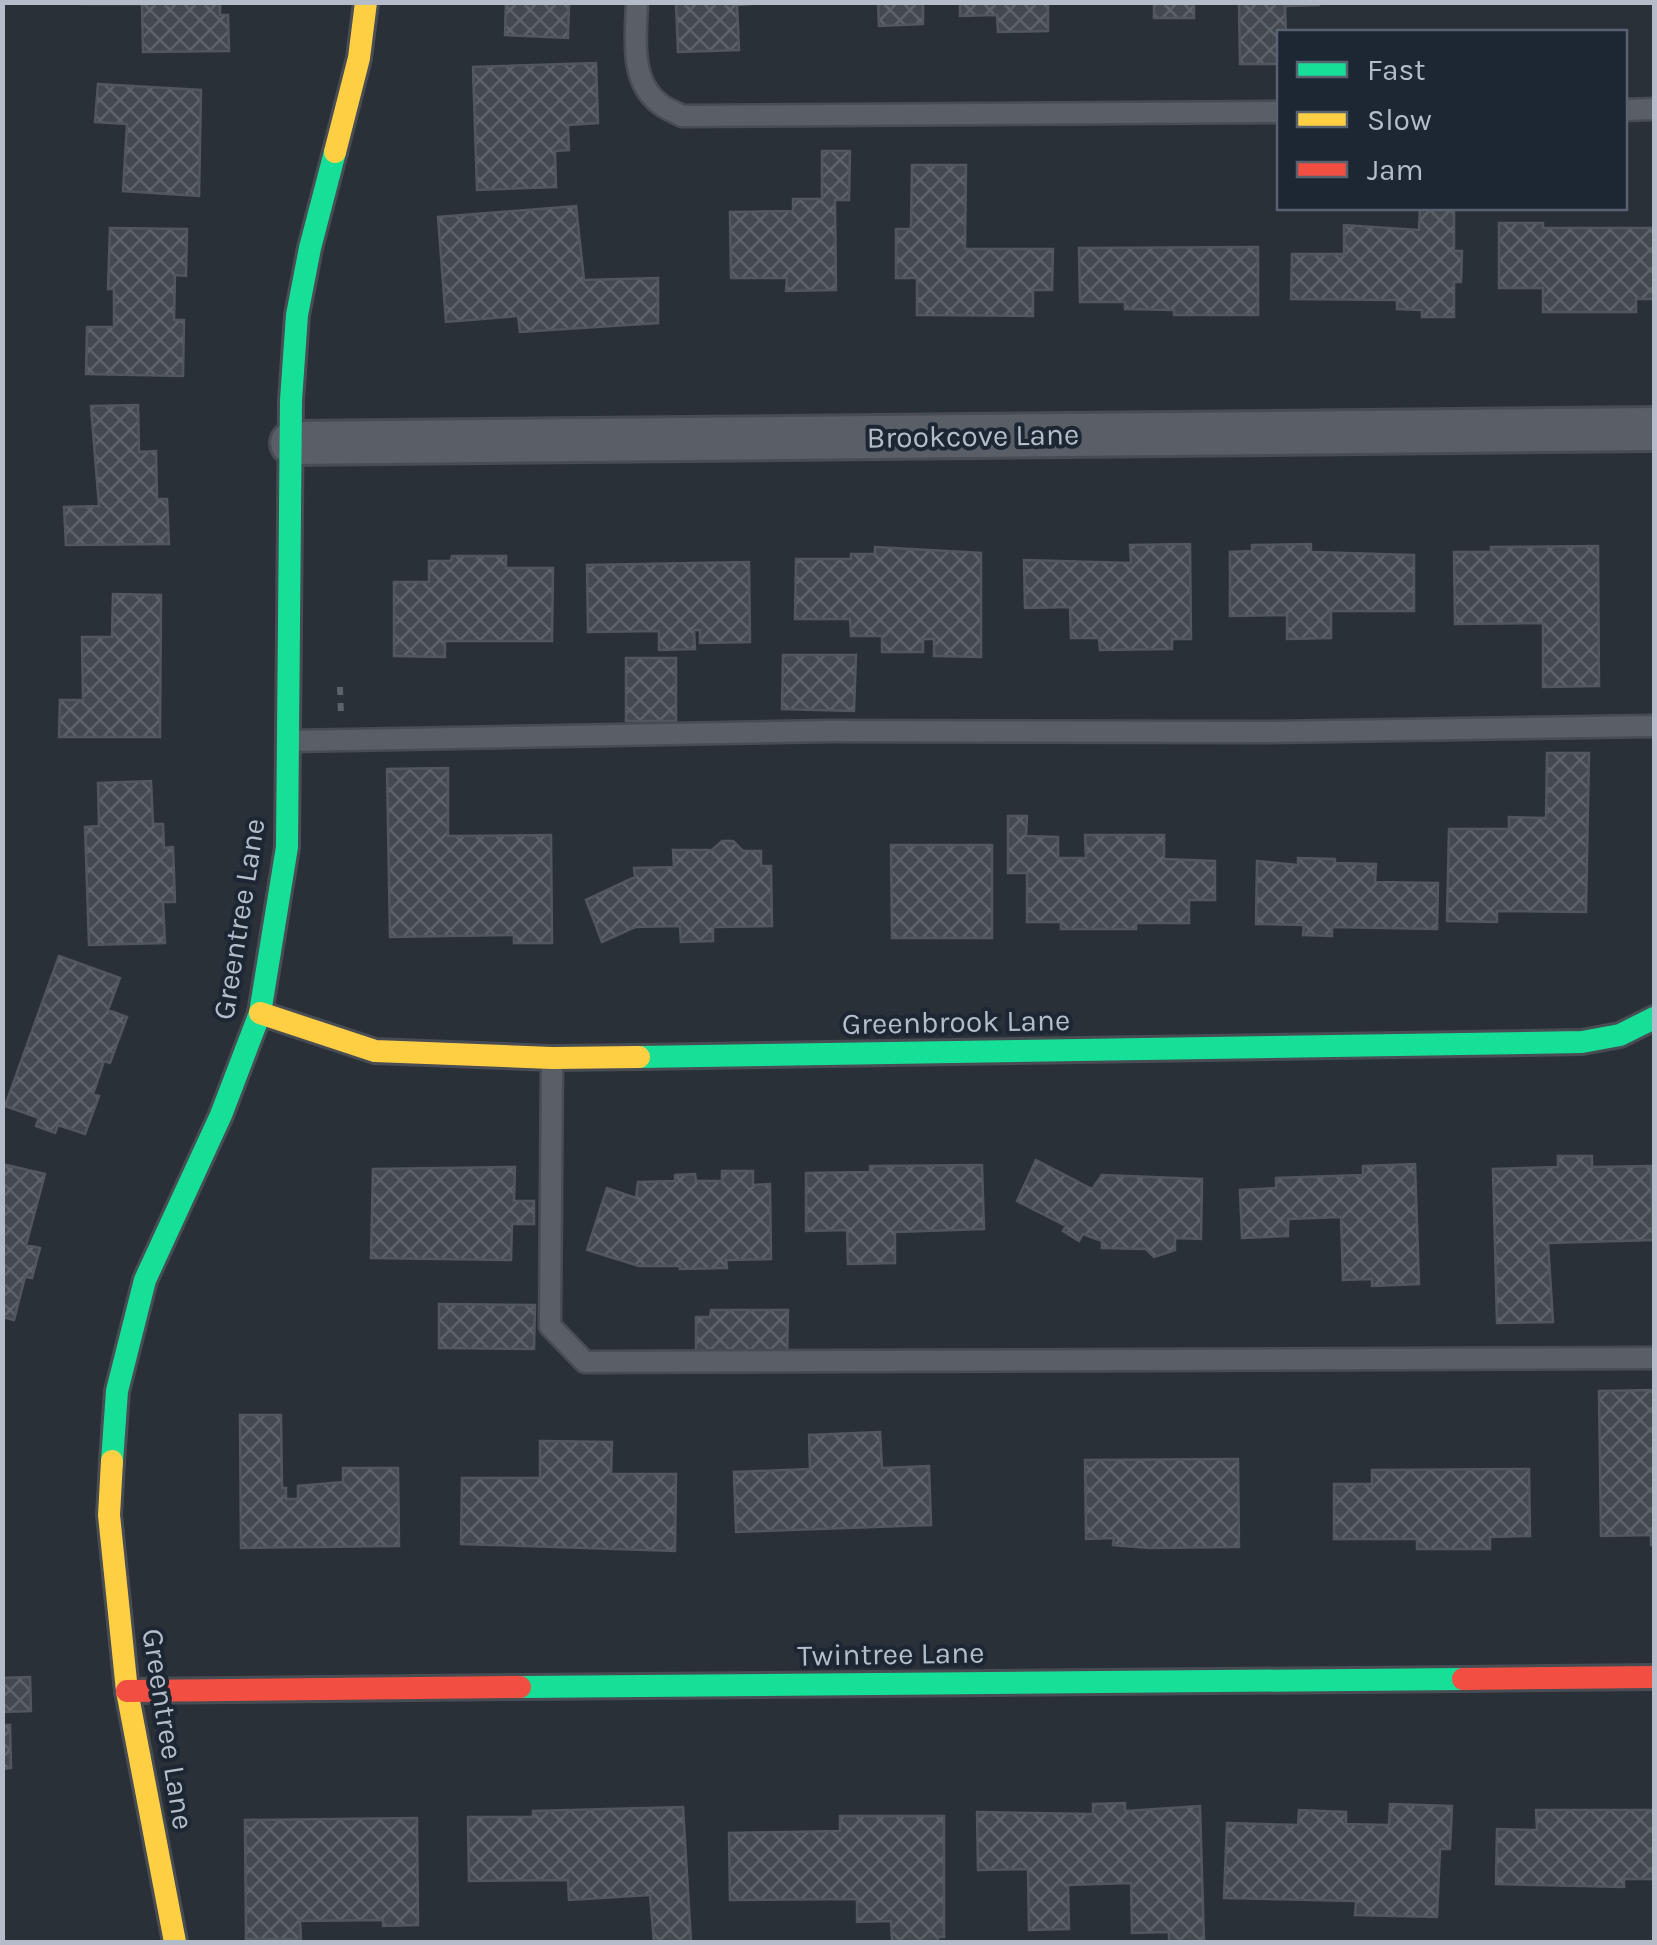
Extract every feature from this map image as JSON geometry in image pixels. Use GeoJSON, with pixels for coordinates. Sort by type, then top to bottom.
{"type":"FeatureCollection","features":[{"type":"Feature","properties":{"kind":"street","name":"Greentree Lane"},"geometry":{"type":"LineString","coordinates":[[175,1942],[127,1691],[109,1515],[116,1391],[145,1280],[221,1115],[260,1012],[287,847],[291,400],[297,315],[310,248],[359,58],[366,2]]}},
{"type":"Feature","properties":{"kind":"street","name":"Brookcove Lane"},"geometry":{"type":"LineString","coordinates":[[292,443],[1654,429]]}},
{"type":"Feature","properties":{"kind":"street","name":"Greenbrook Lane"},"geometry":{"type":"LineString","coordinates":[[260,1012],[375,1050],[552,1058],[1582,1042],[1620,1034],[1654,1018]]}},
{"type":"Feature","properties":{"kind":"street","name":"Twintree Lane"},"geometry":{"type":"LineString","coordinates":[[127,1691],[1654,1677]]}},
{"type":"Feature","properties":{"kind":"lane"},"geometry":{"type":"LineString","coordinates":[[636,2],[636,59],[643,84],[658,103],[682,116],[1277,112]]}},
{"type":"Feature","properties":{"kind":"lane"},"geometry":{"type":"LineString","coordinates":[[1627,110],[1654,109]]}},
{"type":"Feature","properties":{"kind":"lane"},"geometry":{"type":"LineString","coordinates":[[289,742],[830,731],[1268,732],[1654,726]]}},
{"type":"Feature","properties":{"kind":"lane"},"geometry":{"type":"LineString","coordinates":[[552,1058],[550,1326],[585,1362],[1654,1358]]}},
{"type":"Feature","properties":{"kind":"building"},"geometry":{"type":"Polygon","coordinates":[[[83,2],[220,2],[220,15],[228,15],[229,51],[143,52],[142,4],[83,2]]]}},
{"type":"Feature","properties":{"kind":"building"},"geometry":{"type":"Polygon","coordinates":[[[506,2],[569,2],[568,38],[505,35],[506,2]]]}},
{"type":"Feature","properties":{"kind":"building"},"geometry":{"type":"Polygon","coordinates":[[[781,2],[737,5],[739,50],[678,52],[676,3],[781,2]]]}},
{"type":"Feature","properties":{"kind":"building"},"geometry":{"type":"Polygon","coordinates":[[[878,2],[923,2],[923,24],[879,26],[878,2]]]}},
{"type":"Feature","properties":{"kind":"building"},"geometry":{"type":"Polygon","coordinates":[[[960,2],[1048,2],[1048,31],[998,32],[997,15],[960,16],[960,2]]]}},
{"type":"Feature","properties":{"kind":"building"},"geometry":{"type":"Polygon","coordinates":[[[1138,2],[1194,2],[1194,18],[1154,18],[1154,3],[1138,2]]]}},
{"type":"Feature","properties":{"kind":"building"},"geometry":{"type":"Polygon","coordinates":[[[1239,2],[1319,2],[1285,6],[1286,30],[1277,30],[1277,64],[1240,64],[1239,2]]]}},
{"type":"Feature","properties":{"kind":"building"},"geometry":{"type":"Polygon","coordinates":[[[596,63],[598,123],[568,125],[569,150],[555,151],[556,187],[477,190],[473,67],[596,63]]]}},
{"type":"Feature","properties":{"kind":"building"},"geometry":{"type":"Polygon","coordinates":[[[98,84],[201,90],[199,196],[123,191],[127,124],[95,122],[98,84]]]}},
{"type":"Feature","properties":{"kind":"building"},"geometry":{"type":"Polygon","coordinates":[[[822,151],[850,151],[849,200],[835,200],[836,290],[786,291],[787,278],[731,278],[730,212],[793,211],[793,199],[822,199],[822,151]]]}},
{"type":"Feature","properties":{"kind":"building"},"geometry":{"type":"Polygon","coordinates":[[[912,165],[966,165],[965,249],[1053,249],[1052,290],[1033,290],[1033,316],[917,315],[917,278],[896,278],[896,229],[911,229],[912,165]]]}},
{"type":"Feature","properties":{"kind":"building"},"geometry":{"type":"Polygon","coordinates":[[[576,206],[584,280],[658,278],[658,323],[520,332],[518,316],[446,322],[438,217],[576,206]]]}},
{"type":"Feature","properties":{"kind":"building"},"geometry":{"type":"Polygon","coordinates":[[[1420,210],[1454,210],[1454,251],[1462,251],[1461,282],[1454,282],[1454,317],[1422,317],[1422,310],[1397,309],[1397,300],[1291,299],[1292,254],[1344,254],[1344,225],[1419,230],[1420,210]]]}},
{"type":"Feature","properties":{"kind":"building"},"geometry":{"type":"Polygon","coordinates":[[[1499,223],[1543,223],[1543,228],[1654,228],[1654,299],[1636,299],[1636,312],[1543,312],[1543,288],[1499,288],[1499,223]]]}},
{"type":"Feature","properties":{"kind":"building"},"geometry":{"type":"Polygon","coordinates":[[[110,228],[187,229],[186,276],[175,275],[174,320],[184,320],[183,376],[86,374],[87,327],[114,327],[114,289],[108,289],[110,228]]]}},
{"type":"Feature","properties":{"kind":"building"},"geometry":{"type":"Polygon","coordinates":[[[1258,247],[1258,315],[1174,315],[1174,310],[1125,309],[1125,302],[1080,302],[1079,248],[1258,247]]]}},
{"type":"Feature","properties":{"kind":"building"},"geometry":{"type":"Polygon","coordinates":[[[138,405],[139,452],[156,451],[157,499],[167,499],[169,544],[66,545],[64,507],[99,506],[91,406],[138,405]]]}},
{"type":"Feature","properties":{"kind":"building"},"geometry":{"type":"Polygon","coordinates":[[[1190,544],[1191,639],[1172,639],[1172,649],[1100,650],[1099,638],[1071,638],[1070,607],[1025,608],[1024,560],[1131,563],[1130,545],[1190,544]]]}},
{"type":"Feature","properties":{"kind":"building"},"geometry":{"type":"Polygon","coordinates":[[[1311,544],[1311,552],[1414,555],[1414,611],[1331,611],[1331,638],[1287,639],[1287,615],[1230,616],[1230,552],[1252,551],[1252,545],[1311,544]]]}},
{"type":"Feature","properties":{"kind":"building"},"geometry":{"type":"Polygon","coordinates":[[[1598,546],[1599,686],[1543,687],[1543,623],[1455,624],[1454,552],[1491,552],[1491,547],[1598,546]]]}},
{"type":"Feature","properties":{"kind":"building"},"geometry":{"type":"Polygon","coordinates":[[[875,547],[981,553],[981,657],[934,656],[934,639],[923,639],[923,652],[882,652],[882,636],[851,636],[850,619],[795,619],[796,559],[851,559],[851,554],[875,554],[875,547]]]}},
{"type":"Feature","properties":{"kind":"building"},"geometry":{"type":"Polygon","coordinates":[[[452,556],[506,556],[506,568],[553,568],[552,641],[445,641],[445,657],[394,656],[394,582],[429,582],[429,561],[451,561],[452,556]]]}},
{"type":"Feature","properties":{"kind":"building"},"geometry":{"type":"Polygon","coordinates":[[[749,562],[750,642],[700,643],[700,630],[694,630],[695,649],[659,650],[659,631],[588,632],[587,565],[749,562]]]}},
{"type":"Feature","properties":{"kind":"building"},"geometry":{"type":"Polygon","coordinates":[[[113,594],[161,595],[160,737],[59,737],[60,700],[83,700],[82,637],[112,637],[113,594]]]}},
{"type":"Feature","properties":{"kind":"building"},"geometry":{"type":"Polygon","coordinates":[[[783,655],[856,655],[854,711],[782,709],[783,655]]]}},
{"type":"Feature","properties":{"kind":"building"},"geometry":{"type":"Polygon","coordinates":[[[626,658],[676,658],[676,721],[626,721],[626,658]]]}},
{"type":"Feature","properties":{"kind":"building"},"geometry":{"type":"Polygon","coordinates":[[[1547,753],[1589,753],[1586,912],[1497,911],[1497,922],[1447,921],[1449,829],[1509,829],[1509,817],[1546,818],[1547,753]]]}},
{"type":"Feature","properties":{"kind":"building"},"geometry":{"type":"Polygon","coordinates":[[[448,768],[448,836],[551,835],[552,943],[514,943],[514,935],[390,937],[387,769],[448,768]]]}},
{"type":"Feature","properties":{"kind":"building"},"geometry":{"type":"Polygon","coordinates":[[[151,781],[153,824],[163,824],[164,848],[173,847],[175,902],[163,902],[165,943],[89,945],[85,827],[99,826],[98,783],[151,781]]]}},
{"type":"Feature","properties":{"kind":"building"},"geometry":{"type":"Polygon","coordinates":[[[1008,816],[1027,816],[1026,836],[1058,837],[1058,858],[1086,858],[1085,835],[1164,835],[1164,859],[1215,861],[1215,900],[1189,900],[1189,923],[1136,923],[1136,929],[1061,929],[1061,922],[1027,922],[1027,873],[1008,873],[1008,816]]]}},
{"type":"Feature","properties":{"kind":"building"},"geometry":{"type":"Polygon","coordinates":[[[722,841],[733,841],[743,851],[761,851],[761,866],[771,866],[772,926],[713,927],[713,941],[681,942],[680,926],[635,927],[602,942],[586,900],[635,877],[634,868],[674,867],[673,850],[712,850],[722,841]]]}},
{"type":"Feature","properties":{"kind":"building"},"geometry":{"type":"Polygon","coordinates":[[[891,845],[992,845],[992,938],[892,938],[891,845]]]}},
{"type":"Feature","properties":{"kind":"building"},"geometry":{"type":"Polygon","coordinates":[[[1298,858],[1376,864],[1375,882],[1438,883],[1437,929],[1332,927],[1332,936],[1303,935],[1304,925],[1256,924],[1257,861],[1298,865],[1298,858]]]}},
{"type":"Feature","properties":{"kind":"building"},"geometry":{"type":"Polygon","coordinates":[[[59,956],[120,978],[108,1010],[127,1017],[110,1063],[104,1061],[93,1094],[99,1096],[85,1134],[58,1125],[55,1133],[36,1126],[39,1118],[5,1106],[59,956]]]}},
{"type":"Feature","properties":{"kind":"building"},"geometry":{"type":"Polygon","coordinates":[[[1558,1156],[1592,1156],[1592,1167],[1651,1166],[1653,1240],[1548,1243],[1553,1322],[1497,1323],[1493,1169],[1558,1167],[1558,1156]]]}},
{"type":"Feature","properties":{"kind":"building"},"geometry":{"type":"Polygon","coordinates":[[[1036,1160],[1092,1189],[1102,1175],[1202,1179],[1201,1239],[1175,1238],[1175,1250],[1154,1257],[1146,1249],[1102,1248],[1102,1241],[1083,1234],[1079,1241],[1063,1231],[1066,1226],[1017,1201],[1036,1160]]]}},
{"type":"Feature","properties":{"kind":"building"},"geometry":{"type":"Polygon","coordinates":[[[2,1164],[45,1174],[26,1245],[40,1248],[32,1278],[25,1277],[14,1320],[2,1317],[2,1164]]]}},
{"type":"Feature","properties":{"kind":"building"},"geometry":{"type":"Polygon","coordinates":[[[1415,1164],[1419,1284],[1372,1286],[1372,1279],[1343,1280],[1341,1217],[1288,1219],[1288,1236],[1242,1238],[1240,1190],[1276,1188],[1276,1178],[1363,1175],[1363,1166],[1415,1164]]]}},
{"type":"Feature","properties":{"kind":"building"},"geometry":{"type":"Polygon","coordinates":[[[982,1165],[984,1229],[895,1232],[895,1263],[848,1264],[847,1230],[806,1231],[806,1173],[870,1172],[870,1166],[982,1165]]]}},
{"type":"Feature","properties":{"kind":"building"},"geometry":{"type":"Polygon","coordinates":[[[515,1167],[514,1201],[534,1201],[534,1224],[512,1224],[511,1260],[371,1258],[373,1169],[515,1167]]]}},
{"type":"Feature","properties":{"kind":"building"},"geometry":{"type":"Polygon","coordinates":[[[722,1171],[753,1171],[753,1185],[770,1184],[771,1259],[726,1260],[727,1268],[680,1269],[639,1266],[587,1250],[607,1188],[636,1198],[638,1182],[675,1181],[675,1175],[695,1174],[696,1181],[722,1181],[722,1171]]]}},
{"type":"Feature","properties":{"kind":"building"},"geometry":{"type":"Polygon","coordinates":[[[439,1304],[535,1305],[534,1349],[439,1348],[439,1304]]]}},
{"type":"Feature","properties":{"kind":"building"},"geometry":{"type":"Polygon","coordinates":[[[711,1310],[788,1310],[787,1359],[696,1359],[696,1317],[710,1317],[711,1310]]]}},
{"type":"Feature","properties":{"kind":"building"},"geometry":{"type":"Polygon","coordinates":[[[1654,1390],[1654,1545],[1651,1535],[1601,1536],[1599,1391],[1654,1390]]]}},
{"type":"Feature","properties":{"kind":"building"},"geometry":{"type":"Polygon","coordinates":[[[240,1415],[281,1415],[282,1488],[286,1488],[286,1499],[298,1499],[298,1486],[343,1482],[343,1468],[398,1468],[399,1546],[241,1548],[240,1415]]]}},
{"type":"Feature","properties":{"kind":"building"},"geometry":{"type":"Polygon","coordinates":[[[880,1432],[882,1468],[929,1466],[931,1525],[736,1532],[734,1472],[810,1469],[809,1435],[880,1432]]]}},
{"type":"Feature","properties":{"kind":"building"},"geometry":{"type":"Polygon","coordinates":[[[540,1441],[612,1442],[611,1474],[676,1474],[675,1551],[461,1544],[462,1478],[540,1478],[540,1441]]]}},
{"type":"Feature","properties":{"kind":"building"},"geometry":{"type":"Polygon","coordinates":[[[1238,1459],[1239,1547],[1149,1548],[1113,1545],[1114,1538],[1086,1539],[1085,1460],[1238,1459]]]}},
{"type":"Feature","properties":{"kind":"building"},"geometry":{"type":"Polygon","coordinates":[[[1529,1469],[1530,1536],[1490,1537],[1490,1549],[1417,1549],[1417,1539],[1334,1539],[1334,1484],[1372,1484],[1372,1470],[1529,1469]]]}},
{"type":"Feature","properties":{"kind":"building"},"geometry":{"type":"Polygon","coordinates":[[[30,1677],[31,1711],[2,1712],[2,1678],[30,1677]]]}},
{"type":"Feature","properties":{"kind":"building"},"geometry":{"type":"Polygon","coordinates":[[[2,1725],[10,1725],[11,1768],[2,1769],[2,1725]]]}},
{"type":"Feature","properties":{"kind":"building"},"geometry":{"type":"Polygon","coordinates":[[[1125,1803],[1125,1811],[1200,1806],[1204,1942],[1169,1942],[1169,1932],[1132,1933],[1131,1883],[1068,1885],[1069,1929],[1029,1930],[1028,1869],[978,1870],[977,1812],[1093,1814],[1093,1804],[1125,1803]]]}},
{"type":"Feature","properties":{"kind":"building"},"geometry":{"type":"Polygon","coordinates":[[[1390,1804],[1452,1806],[1450,1849],[1440,1849],[1437,1917],[1355,1915],[1356,1901],[1224,1898],[1227,1823],[1298,1825],[1299,1810],[1346,1812],[1346,1824],[1389,1825],[1390,1804]]]}},
{"type":"Feature","properties":{"kind":"building"},"geometry":{"type":"Polygon","coordinates":[[[683,1807],[691,1942],[654,1942],[650,1895],[569,1900],[568,1880],[469,1881],[468,1817],[533,1817],[533,1811],[683,1807]]]}},
{"type":"Feature","properties":{"kind":"building"},"geometry":{"type":"Polygon","coordinates":[[[1536,1810],[1654,1810],[1654,1879],[1624,1879],[1624,1887],[1496,1884],[1497,1829],[1537,1830],[1536,1810]]]}},
{"type":"Feature","properties":{"kind":"building"},"geometry":{"type":"Polygon","coordinates":[[[840,1816],[944,1816],[944,1937],[938,1937],[938,1942],[892,1942],[891,1921],[857,1922],[857,1899],[730,1900],[729,1833],[840,1831],[840,1816]]]}},
{"type":"Feature","properties":{"kind":"building"},"geometry":{"type":"Polygon","coordinates":[[[417,1818],[418,1925],[383,1926],[383,1920],[300,1921],[301,1939],[246,1939],[245,1820],[417,1818]]]}},
{"type":"Feature","properties":{"kind":"traffic: fast"},"geometry":{"type":"LineString","coordinates":[[112,1461],[117,1391],[145,1280],[221,1115],[260,1013],[287,847],[291,400],[297,315],[335,152]]}},
{"type":"Feature","properties":{"kind":"traffic: fast"},"geometry":{"type":"LineString","coordinates":[[639,1057],[1582,1042],[1620,1035],[1654,1018]]}},
{"type":"Feature","properties":{"kind":"traffic: fast"},"geometry":{"type":"LineString","coordinates":[[520,1687],[1463,1679]]}},
{"type":"Feature","properties":{"kind":"traffic: slow"},"geometry":{"type":"LineString","coordinates":[[335,152],[359,58],[366,2]]}},
{"type":"Feature","properties":{"kind":"traffic: slow"},"geometry":{"type":"LineString","coordinates":[[260,1013],[375,1051],[639,1057]]}},
{"type":"Feature","properties":{"kind":"traffic: slow"},"geometry":{"type":"LineString","coordinates":[[112,1461],[109,1515],[127,1691],[175,1942]]}},
{"type":"Feature","properties":{"kind":"traffic: jam"},"geometry":{"type":"LineString","coordinates":[[1463,1679],[1654,1677]]}},
{"type":"Feature","properties":{"kind":"traffic: jam"},"geometry":{"type":"LineString","coordinates":[[127,1691],[520,1687]]}}]}
